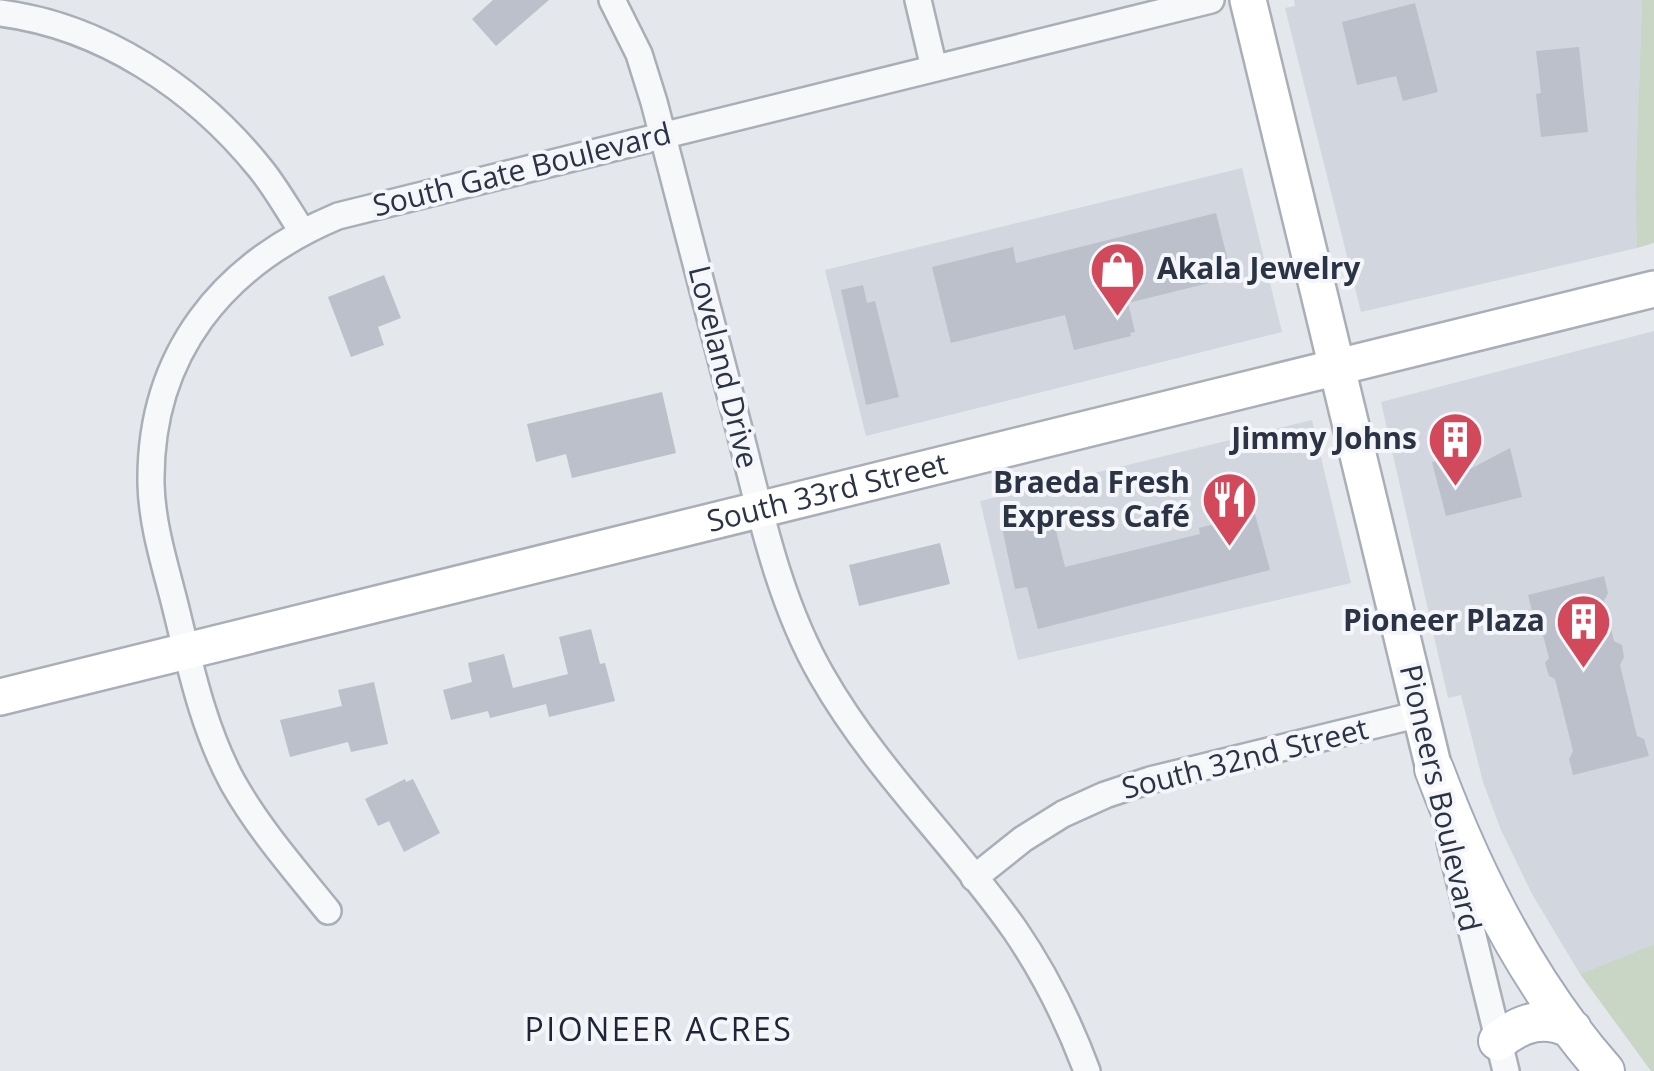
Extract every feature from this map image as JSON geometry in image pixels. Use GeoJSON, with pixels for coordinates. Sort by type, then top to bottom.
{"type":"FeatureCollection","features":[{"type":"Feature","properties":{"kind":"main road","name":"Pioneers Boulevard"},"geometry":{"type":"LineString","coordinates":[[1248,0],[1434,769]]}},
{"type":"Feature","properties":{"kind":"main road","name":"South 33rd Street"},"geometry":{"type":"LineString","coordinates":[[0,697],[1654,288]]}},
{"type":"Feature","properties":{"kind":"main road"},"geometry":{"type":"LineString","coordinates":[[1434,769],[1458,832],[1500,915],[1593,1057]]}},
{"type":"Feature","properties":{"kind":"main road"},"geometry":{"type":"LineString","coordinates":[[1502,1056],[1529,1022],[1558,1022],[1593,1057]]}},
{"type":"Feature","properties":{"kind":"street","name":"Loveland Drive"},"geometry":{"type":"LineString","coordinates":[[612,0],[639,54],[663,135],[759,508],[797,626],[821,675],[854,727],[1013,927],[1070,1024],[1087,1071]]}},
{"type":"Feature","properties":{"kind":"street"},"geometry":{"type":"LineString","coordinates":[[918,0],[934,68]]}},
{"type":"Feature","properties":{"kind":"street","name":"South Gate Boulevard"},"geometry":{"type":"LineString","coordinates":[[328,911],[258,822],[214,741],[155,524],[152,446],[159,408],[189,336],[216,298],[244,270],[302,231],[338,216],[1211,0]]}},
{"type":"Feature","properties":{"kind":"street"},"geometry":{"type":"LineString","coordinates":[[0,14],[55,26],[98,42],[146,66],[185,93],[226,129],[262,170],[302,231]]}},
{"type":"Feature","properties":{"kind":"street","name":"South 32nd Street"},"geometry":{"type":"LineString","coordinates":[[974,878],[1050,822],[1105,794],[1420,714]]}},
{"type":"Feature","properties":{"kind":"street","name":"Pioneers Boulevard"},"geometry":{"type":"LineString","coordinates":[[1434,769],[1502,1056]]}},
{"type":"Feature","properties":{"kind":"shaded area"},"geometry":{"type":"Polygon","coordinates":[[[1294,0],[1642,0],[1635,194],[1637,248],[1361,312],[1285,8],[1295,6],[1294,0]]]}},
{"type":"Feature","properties":{"kind":"shaded area"},"geometry":{"type":"Polygon","coordinates":[[[1242,168],[1282,332],[866,436],[825,270],[1242,168]]]}},
{"type":"Feature","properties":{"kind":"shaded area"},"geometry":{"type":"Polygon","coordinates":[[[1654,331],[1654,944],[1580,974],[1532,894],[1501,830],[1483,782],[1461,695],[1448,698],[1381,402],[1654,331]]]}},
{"type":"Feature","properties":{"kind":"shaded area"},"geometry":{"type":"Polygon","coordinates":[[[1312,420],[1351,583],[1018,660],[980,501],[1312,420]]]}},
{"type":"Feature","properties":{"kind":"green space"},"geometry":{"type":"Polygon","coordinates":[[[1642,0],[1654,0],[1654,243],[1637,248],[1635,194],[1642,0]]]}},
{"type":"Feature","properties":{"kind":"green space"},"geometry":{"type":"Polygon","coordinates":[[[1654,944],[1654,1071],[1651,1071],[1580,974],[1654,944]]]}},
{"type":"Feature","properties":{"kind":"building"},"geometry":{"type":"Polygon","coordinates":[[[493,0],[549,0],[496,46],[472,19],[493,0]]]}},
{"type":"Feature","properties":{"kind":"building"},"geometry":{"type":"Polygon","coordinates":[[[1415,3],[1438,92],[1403,101],[1396,76],[1357,85],[1342,22],[1415,3]]]}},
{"type":"Feature","properties":{"kind":"building"},"geometry":{"type":"Polygon","coordinates":[[[1579,47],[1588,132],[1541,137],[1536,51],[1579,47]]]}},
{"type":"Feature","properties":{"kind":"building"},"geometry":{"type":"Polygon","coordinates":[[[1216,213],[1229,278],[1128,303],[1135,332],[1131,336],[1074,350],[1065,315],[951,343],[932,267],[1013,247],[1016,263],[1216,213]]]}},
{"type":"Feature","properties":{"kind":"building"},"geometry":{"type":"Polygon","coordinates":[[[384,275],[401,318],[378,327],[384,345],[351,357],[328,297],[384,275]]]}},
{"type":"Feature","properties":{"kind":"building"},"geometry":{"type":"Polygon","coordinates":[[[863,285],[867,303],[875,301],[899,397],[866,405],[841,290],[863,285]]]}},
{"type":"Feature","properties":{"kind":"building"},"geometry":{"type":"Polygon","coordinates":[[[662,392],[676,453],[572,478],[566,454],[536,462],[527,424],[662,392]]]}},
{"type":"Feature","properties":{"kind":"building"},"geometry":{"type":"Polygon","coordinates":[[[1510,448],[1522,497],[1446,516],[1432,462],[1467,458],[1470,469],[1510,448]]]}},
{"type":"Feature","properties":{"kind":"building"},"geometry":{"type":"Polygon","coordinates":[[[1050,507],[1065,567],[1200,534],[1199,528],[1255,514],[1270,570],[1038,629],[1027,587],[1015,589],[1000,518],[1050,507]]]}},
{"type":"Feature","properties":{"kind":"building"},"geometry":{"type":"Polygon","coordinates":[[[940,543],[950,584],[859,606],[849,565],[940,543]]]}},
{"type":"Feature","properties":{"kind":"building","name":"Pioneer Plaza"},"geometry":{"type":"Polygon","coordinates":[[[1604,576],[1608,593],[1604,601],[1614,641],[1622,645],[1624,657],[1620,665],[1637,736],[1644,739],[1649,756],[1573,775],[1569,759],[1573,751],[1555,679],[1549,676],[1545,663],[1549,658],[1528,595],[1604,576]]]}},
{"type":"Feature","properties":{"kind":"building"},"geometry":{"type":"Polygon","coordinates":[[[591,629],[615,701],[549,717],[546,704],[490,718],[488,711],[451,720],[443,690],[472,682],[468,663],[504,654],[513,688],[568,674],[559,637],[591,629]]]}},
{"type":"Feature","properties":{"kind":"building"},"geometry":{"type":"Polygon","coordinates":[[[374,682],[388,744],[351,752],[348,742],[290,757],[280,720],[342,706],[338,690],[374,682]]]}},
{"type":"Feature","properties":{"kind":"building"},"geometry":{"type":"Polygon","coordinates":[[[405,779],[413,779],[440,833],[404,852],[389,821],[378,826],[365,799],[405,779]]]}},
{"type":"Feature","properties":{"kind":"place","name":"Akala Jewelry"},"geometry":{"type":"Point","coordinates":[1118,318]}},
{"type":"Feature","properties":{"kind":"place","name":"Jimmy Johns"},"geometry":{"type":"Point","coordinates":[1456,488]}},
{"type":"Feature","properties":{"kind":"place","name":"Braeda Fresh Express Café"},"geometry":{"type":"Point","coordinates":[1229,549]}},
{"type":"Feature","properties":{"kind":"place","name":"Pioneer Plaza"},"geometry":{"type":"Point","coordinates":[1584,670]}},
{"type":"Feature","properties":{"kind":"district","name":"PIONEER ACRES"},"geometry":{"type":"Point","coordinates":[659,1030]}}]}
